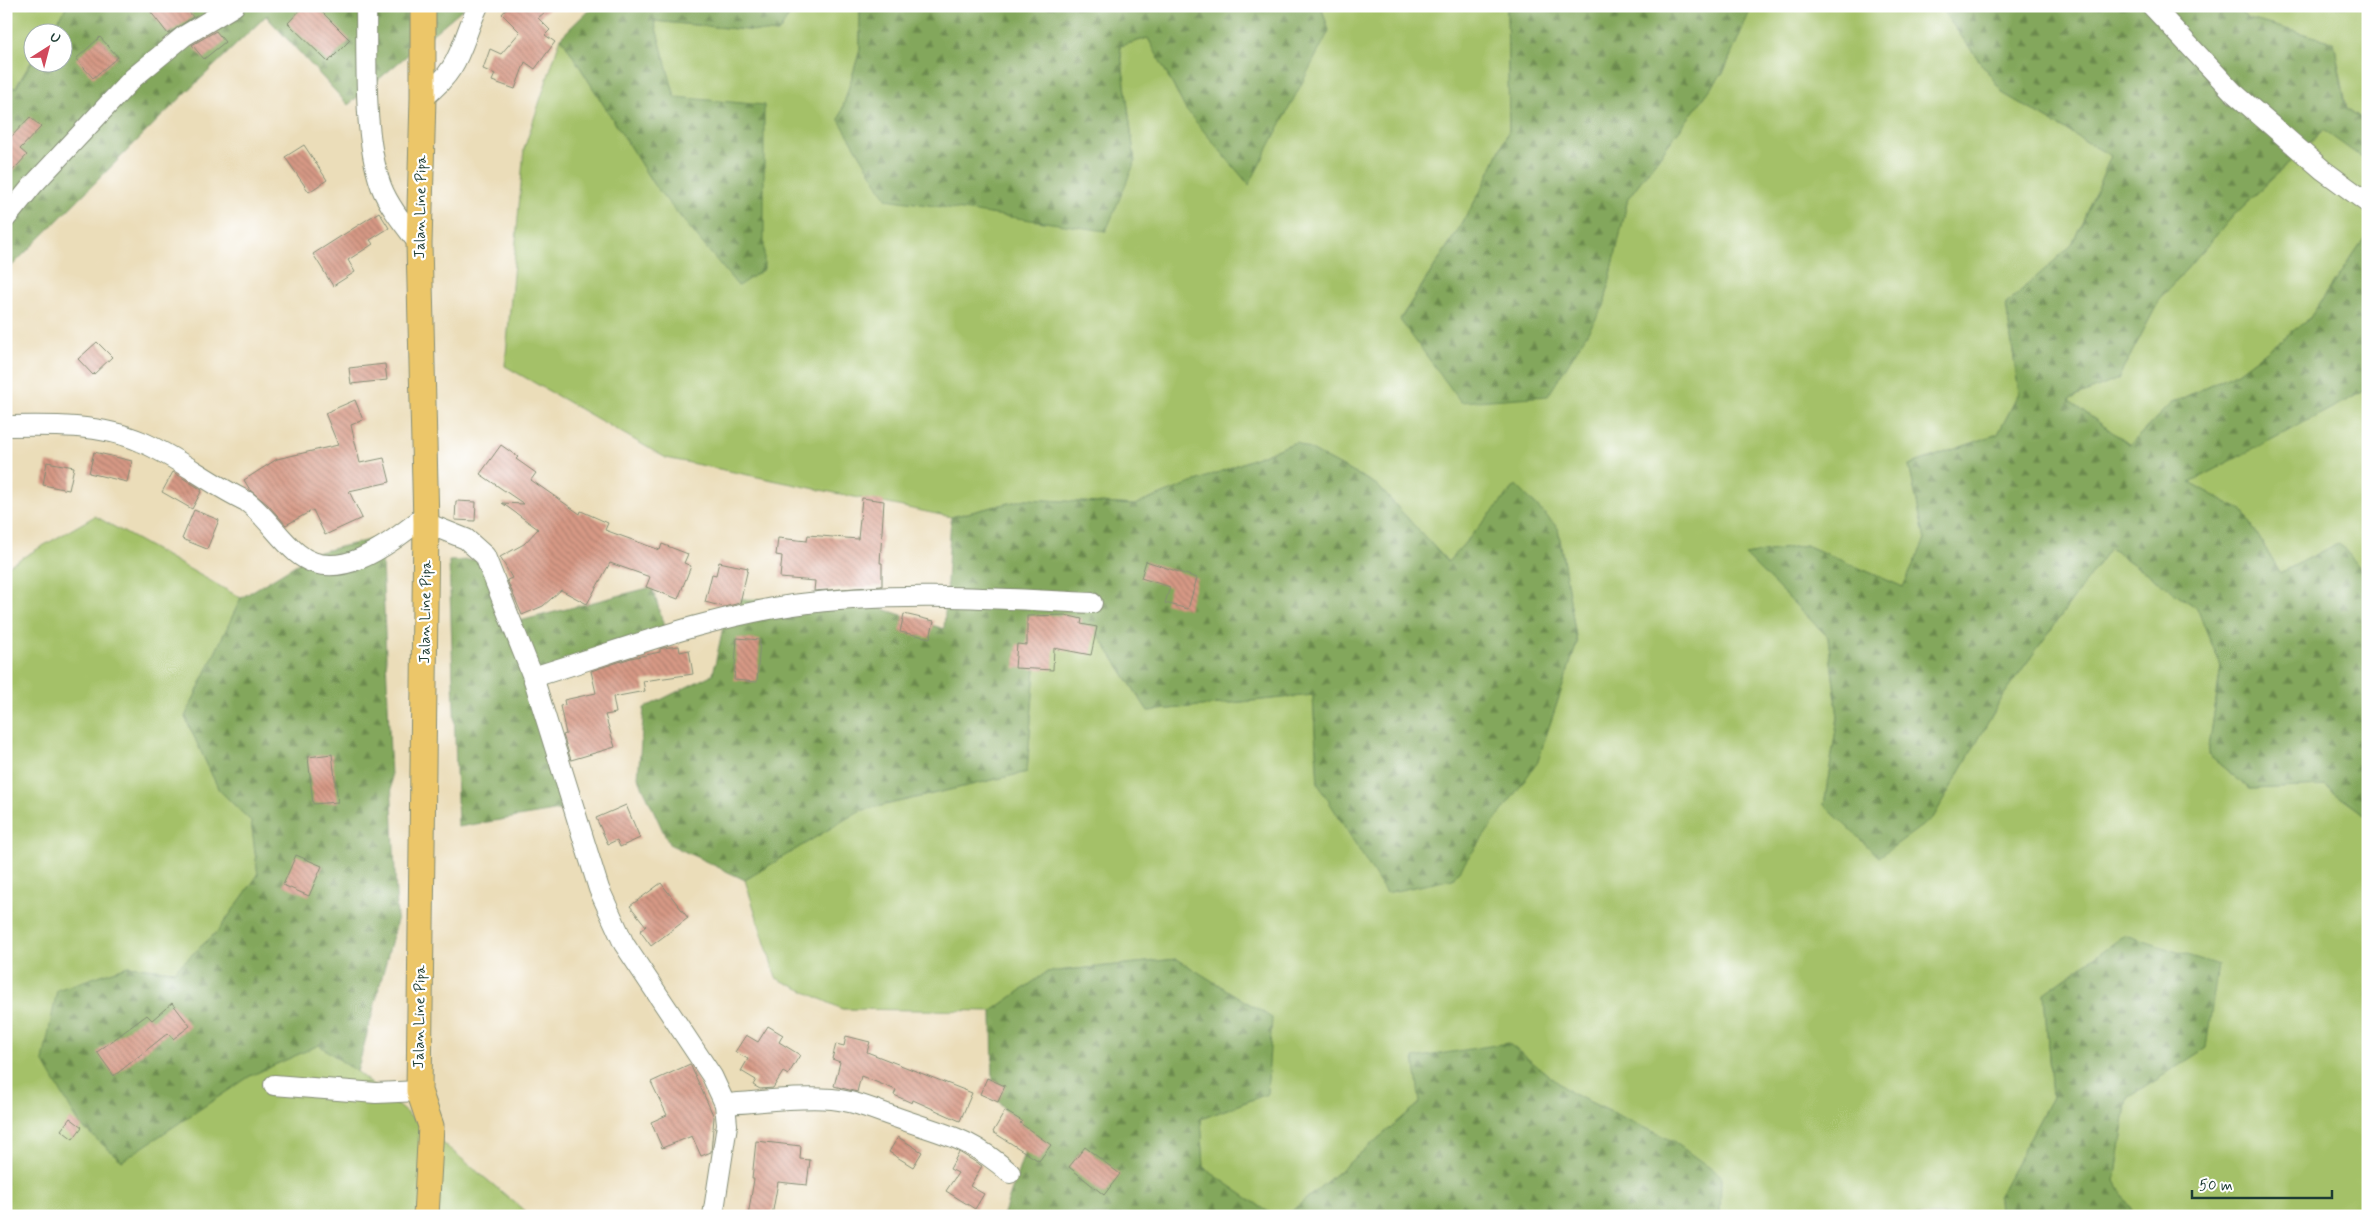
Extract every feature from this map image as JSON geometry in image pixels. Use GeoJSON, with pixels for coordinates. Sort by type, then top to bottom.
{"type":"FeatureCollection","features":[{"type":"Feature","properties":{"kind":"main road","name":"Jalan Line Pipa"},"geometry":{"type":"LineString","coordinates":[[423,6],[423,98],[419,244],[426,520],[418,1091],[431,1126],[426,1216]]}},
{"type":"Feature","properties":{"kind":"street"},"geometry":{"type":"LineString","coordinates":[[6,218],[32,186],[134,78],[184,36],[234,6]]}},
{"type":"Feature","properties":{"kind":"street"},"geometry":{"type":"LineString","coordinates":[[366,6],[370,128],[376,168],[382,188],[419,244]]}},
{"type":"Feature","properties":{"kind":"street"},"geometry":{"type":"LineString","coordinates":[[423,98],[447,76],[455,65],[478,6]]}},
{"type":"Feature","properties":{"kind":"street"},"geometry":{"type":"LineString","coordinates":[[2152,6],[2233,92],[2323,170],[2368,203]]}},
{"type":"Feature","properties":{"kind":"street"},"geometry":{"type":"LineString","coordinates":[[6,426],[57,425],[113,433],[142,442],[246,501],[259,511],[294,551],[303,558],[329,566],[343,565],[362,558],[426,520],[466,539],[485,556],[533,676],[599,889],[624,944],[712,1076],[725,1104],[726,1133],[713,1216]]}},
{"type":"Feature","properties":{"kind":"street"},"geometry":{"type":"LineString","coordinates":[[533,676],[677,632],[734,617],[793,605],[860,599],[951,596],[1092,603]]}},
{"type":"Feature","properties":{"kind":"street"},"geometry":{"type":"LineString","coordinates":[[274,1085],[376,1093],[418,1091]]}},
{"type":"Feature","properties":{"kind":"street"},"geometry":{"type":"LineString","coordinates":[[725,1104],[810,1098],[834,1099],[857,1104],[964,1140],[983,1150],[1010,1173]]}},
{"type":"Feature","properties":{"kind":"green space"},"geometry":{"type":"Polygon","coordinates":[[[6,6],[67,6],[57,22],[22,22],[22,72],[25,72],[15,88],[6,86],[6,6]]]}},
{"type":"Feature","properties":{"kind":"green space"},"geometry":{"type":"Polygon","coordinates":[[[67,6],[466,6],[348,105],[266,16],[162,116],[6,272],[6,86],[16,88],[25,72],[72,72],[72,22],[57,22],[67,6]]]}},
{"type":"Feature","properties":{"kind":"green space"},"geometry":{"type":"Polygon","coordinates":[[[593,6],[795,6],[778,33],[654,21],[675,97],[764,105],[764,269],[738,286],[654,185],[561,37],[593,6]]]}},
{"type":"Feature","properties":{"kind":"green space"},"geometry":{"type":"Polygon","coordinates":[[[795,6],[860,6],[860,50],[839,120],[1135,162],[1120,46],[1148,38],[1186,110],[1329,31],[1321,6],[1507,6],[1509,130],[1483,187],[1460,227],[1400,319],[1604,306],[1628,198],[1724,71],[1752,6],[1939,6],[2004,94],[2111,156],[2072,245],[2006,304],[2019,393],[1998,434],[1909,465],[1925,540],[1903,587],[1806,545],[1746,555],[1828,637],[1838,717],[1824,805],[1933,818],[2005,693],[2110,548],[2197,608],[2221,666],[2208,755],[2250,789],[2325,786],[2368,817],[2368,1216],[2135,1216],[2115,1181],[2128,1098],[2206,1048],[2044,993],[2052,1097],[1998,1197],[1999,1216],[1720,1216],[1720,1176],[1673,1141],[1571,1093],[1508,1043],[1420,1103],[1286,1216],[1274,1216],[1204,1168],[1201,1119],[1267,1094],[1271,1018],[1177,959],[1047,972],[992,1011],[842,1009],[776,978],[745,880],[859,811],[1027,772],[1039,616],[1097,633],[1148,711],[1313,695],[1318,784],[1537,763],[1577,643],[1558,528],[1516,485],[1448,562],[1377,485],[1296,442],[1135,505],[1026,499],[951,517],[666,458],[505,366],[524,149],[561,37],[654,185],[675,97],[654,21],[778,33],[795,6]]]}},
{"type":"Feature","properties":{"kind":"green space"},"geometry":{"type":"Polygon","coordinates":[[[860,6],[1321,6],[1329,31],[1249,185],[1186,110],[1148,38],[1120,46],[1135,162],[1106,231],[887,199],[839,120],[860,50],[860,6]]]}},
{"type":"Feature","properties":{"kind":"green space"},"geometry":{"type":"Polygon","coordinates":[[[1507,6],[1752,6],[1724,71],[1628,198],[1604,306],[1548,396],[1461,402],[1400,320],[1460,227],[1483,187],[1509,130],[1507,6]]]}},
{"type":"Feature","properties":{"kind":"green space"},"geometry":{"type":"Polygon","coordinates":[[[1939,6],[2233,6],[2249,19],[2334,42],[2346,108],[2368,123],[2368,162],[2323,130],[2235,214],[2160,299],[2118,379],[2068,400],[2130,445],[2170,404],[2238,372],[2309,319],[2368,233],[2368,389],[2190,482],[2244,512],[2280,573],[2339,543],[2368,577],[2368,817],[2325,786],[2250,789],[2208,755],[2221,666],[2197,608],[2110,548],[2005,693],[1933,818],[1879,857],[1824,805],[1838,717],[1828,637],[1745,555],[1806,545],[1903,587],[1925,540],[1909,465],[1998,434],[2019,393],[2006,304],[2072,245],[2111,156],[2004,94],[1939,6]]]}},
{"type":"Feature","properties":{"kind":"green space"},"geometry":{"type":"Polygon","coordinates":[[[2233,6],[2368,6],[2368,123],[2347,108],[2334,42],[2249,19],[2233,6]]]}},
{"type":"Feature","properties":{"kind":"green space"},"geometry":{"type":"Polygon","coordinates":[[[2324,130],[2368,162],[2368,233],[2309,319],[2238,372],[2170,404],[2130,445],[2068,400],[2118,379],[2160,299],[2235,214],[2324,130]]]}},
{"type":"Feature","properties":{"kind":"green space"},"geometry":{"type":"Polygon","coordinates":[[[2368,389],[2368,577],[2339,543],[2280,573],[2244,512],[2190,482],[2368,389]]]}},
{"type":"Feature","properties":{"kind":"green space"},"geometry":{"type":"Polygon","coordinates":[[[1296,442],[1377,485],[1448,562],[1516,485],[1558,528],[1577,643],[1537,763],[1453,879],[1386,893],[1318,784],[1313,695],[1148,711],[1097,633],[1039,616],[1027,772],[859,811],[745,880],[669,844],[638,777],[644,708],[713,674],[729,599],[856,600],[944,629],[951,517],[1026,499],[1135,505],[1296,442]]]}},
{"type":"Feature","properties":{"kind":"green space"},"geometry":{"type":"Polygon","coordinates":[[[95,516],[241,598],[185,717],[219,790],[251,821],[258,875],[218,931],[174,971],[128,966],[122,1160],[250,1076],[319,1045],[357,1072],[531,1216],[6,1216],[6,567],[95,516]]]}},
{"type":"Feature","properties":{"kind":"green space"},"geometry":{"type":"Polygon","coordinates":[[[381,537],[397,920],[357,1072],[319,1045],[250,1076],[122,1161],[80,1125],[43,1061],[57,990],[128,966],[174,971],[218,931],[258,875],[251,821],[219,790],[185,717],[241,598],[315,553],[381,537]]]}},
{"type":"Feature","properties":{"kind":"green space"},"geometry":{"type":"Polygon","coordinates":[[[488,559],[516,622],[652,587],[670,644],[544,687],[566,809],[458,827],[449,561],[488,559]]]}},
{"type":"Feature","properties":{"kind":"green space"},"geometry":{"type":"Polygon","coordinates":[[[2125,935],[2218,965],[2206,1048],[2128,1098],[2115,1181],[2135,1216],[1999,1216],[1998,1197],[2052,1097],[2044,993],[2125,935]]]}},
{"type":"Feature","properties":{"kind":"green space"},"geometry":{"type":"Polygon","coordinates":[[[1177,959],[1272,1018],[1267,1094],[1201,1119],[1204,1168],[1274,1216],[1003,1216],[1028,1142],[993,1094],[992,1011],[1047,972],[1177,959]]]}},
{"type":"Feature","properties":{"kind":"green space"},"geometry":{"type":"Polygon","coordinates":[[[1508,1043],[1571,1093],[1673,1141],[1721,1176],[1720,1216],[1286,1216],[1420,1103],[1414,1058],[1508,1043]]]}},
{"type":"Feature","properties":{"kind":"building"},"geometry":{"type":"Polygon","coordinates":[[[146,6],[184,6],[193,17],[168,34],[146,6]]]}},
{"type":"Feature","properties":{"kind":"building"},"geometry":{"type":"Polygon","coordinates":[[[304,6],[316,6],[350,40],[328,62],[288,23],[304,6]]]}},
{"type":"Feature","properties":{"kind":"building"},"geometry":{"type":"Polygon","coordinates":[[[509,6],[552,6],[538,18],[550,30],[545,35],[555,42],[535,69],[525,62],[515,89],[492,81],[495,74],[483,69],[490,49],[501,54],[520,32],[502,14],[509,6]]]}},
{"type":"Feature","properties":{"kind":"building"},"geometry":{"type":"Polygon","coordinates":[[[216,31],[225,42],[204,59],[192,45],[216,31]]]}},
{"type":"Feature","properties":{"kind":"building"},"geometry":{"type":"Polygon","coordinates":[[[100,37],[118,57],[93,78],[76,59],[100,37]]]}},
{"type":"Feature","properties":{"kind":"building"},"geometry":{"type":"Polygon","coordinates":[[[30,117],[41,127],[20,149],[27,155],[6,178],[6,137],[9,139],[30,117]]]}},
{"type":"Feature","properties":{"kind":"building"},"geometry":{"type":"Polygon","coordinates":[[[304,145],[327,180],[309,192],[285,157],[304,145]]]}},
{"type":"Feature","properties":{"kind":"building"},"geometry":{"type":"Polygon","coordinates":[[[379,212],[389,228],[370,240],[373,244],[348,260],[355,272],[333,286],[313,254],[379,212]]]}},
{"type":"Feature","properties":{"kind":"building"},"geometry":{"type":"Polygon","coordinates":[[[97,342],[112,357],[93,375],[78,359],[97,342]]]}},
{"type":"Feature","properties":{"kind":"building"},"geometry":{"type":"Polygon","coordinates":[[[385,364],[387,380],[351,384],[349,368],[385,364]]]}},
{"type":"Feature","properties":{"kind":"building"},"geometry":{"type":"Polygon","coordinates":[[[355,400],[363,420],[351,425],[360,463],[384,458],[390,482],[349,491],[362,518],[325,535],[313,510],[286,525],[268,505],[250,490],[244,480],[277,459],[338,445],[325,413],[355,400]]]}},
{"type":"Feature","properties":{"kind":"building"},"geometry":{"type":"Polygon","coordinates":[[[501,445],[518,457],[516,459],[536,473],[531,480],[580,514],[581,511],[608,523],[605,530],[660,550],[662,544],[688,554],[684,563],[691,566],[678,599],[646,587],[650,577],[610,563],[587,604],[561,590],[543,606],[522,615],[507,580],[512,578],[500,557],[524,544],[538,529],[502,503],[524,504],[480,474],[501,445]]]}},
{"type":"Feature","properties":{"kind":"building"},"geometry":{"type":"Polygon","coordinates":[[[94,452],[132,461],[127,482],[89,473],[94,452]]]}},
{"type":"Feature","properties":{"kind":"building"},"geometry":{"type":"Polygon","coordinates":[[[47,462],[74,467],[69,490],[43,485],[47,462]]]}},
{"type":"Feature","properties":{"kind":"building"},"geometry":{"type":"Polygon","coordinates":[[[173,472],[202,490],[192,509],[162,492],[173,472]]]}},
{"type":"Feature","properties":{"kind":"building"},"geometry":{"type":"Polygon","coordinates":[[[862,498],[884,501],[880,563],[882,563],[882,586],[814,591],[815,581],[780,578],[782,556],[776,555],[778,538],[807,541],[808,535],[858,539],[862,498]]]}},
{"type":"Feature","properties":{"kind":"building"},"geometry":{"type":"Polygon","coordinates":[[[456,501],[476,502],[475,521],[455,520],[456,501]]]}},
{"type":"Feature","properties":{"kind":"building"},"geometry":{"type":"Polygon","coordinates":[[[194,510],[219,520],[207,549],[182,539],[194,510]]]}},
{"type":"Feature","properties":{"kind":"building"},"geometry":{"type":"Polygon","coordinates":[[[1146,561],[1197,578],[1188,609],[1165,603],[1170,587],[1141,578],[1146,561]]]}},
{"type":"Feature","properties":{"kind":"building"},"geometry":{"type":"Polygon","coordinates":[[[719,562],[748,568],[740,603],[724,607],[705,602],[712,574],[716,575],[719,562]]]}},
{"type":"Feature","properties":{"kind":"building"},"geometry":{"type":"Polygon","coordinates":[[[904,614],[934,621],[930,638],[900,632],[904,614]]]}},
{"type":"Feature","properties":{"kind":"building"},"geometry":{"type":"Polygon","coordinates":[[[1065,615],[1082,619],[1081,624],[1097,627],[1091,655],[1054,648],[1053,670],[1015,668],[1017,644],[1027,645],[1027,616],[1065,615]]]}},
{"type":"Feature","properties":{"kind":"building"},"geometry":{"type":"Polygon","coordinates":[[[737,638],[760,640],[757,682],[734,680],[737,638]]]}},
{"type":"Feature","properties":{"kind":"building"},"geometry":{"type":"Polygon","coordinates":[[[679,646],[680,652],[689,650],[693,674],[643,681],[645,691],[613,697],[616,713],[605,715],[615,747],[571,760],[563,735],[566,734],[560,706],[565,705],[564,700],[596,693],[591,671],[631,658],[660,652],[660,649],[663,648],[679,646]]]}},
{"type":"Feature","properties":{"kind":"building"},"geometry":{"type":"Polygon","coordinates":[[[332,754],[338,802],[313,804],[308,757],[332,754]]]}},
{"type":"Feature","properties":{"kind":"building"},"geometry":{"type":"Polygon","coordinates":[[[626,805],[640,838],[620,847],[617,840],[608,844],[596,818],[626,805]]]}},
{"type":"Feature","properties":{"kind":"building"},"geometry":{"type":"Polygon","coordinates":[[[296,855],[322,866],[309,896],[283,885],[296,855]]]}},
{"type":"Feature","properties":{"kind":"building"},"geometry":{"type":"Polygon","coordinates":[[[661,883],[688,918],[651,946],[640,931],[646,926],[630,906],[661,883]]]}},
{"type":"Feature","properties":{"kind":"building"},"geometry":{"type":"Polygon","coordinates":[[[172,1003],[190,1026],[173,1039],[168,1033],[114,1076],[97,1052],[147,1015],[152,1020],[172,1003]]]}},
{"type":"Feature","properties":{"kind":"building"},"geometry":{"type":"Polygon","coordinates":[[[768,1026],[783,1035],[779,1042],[800,1055],[788,1075],[783,1072],[773,1088],[760,1089],[753,1085],[756,1080],[741,1071],[748,1059],[735,1052],[746,1035],[758,1042],[768,1026]]]}},
{"type":"Feature","properties":{"kind":"building"},"geometry":{"type":"Polygon","coordinates":[[[846,1036],[870,1042],[867,1052],[972,1093],[960,1121],[913,1100],[912,1103],[894,1095],[896,1090],[861,1076],[857,1092],[834,1086],[840,1062],[832,1059],[836,1044],[844,1046],[846,1036]]]}},
{"type":"Feature","properties":{"kind":"building"},"geometry":{"type":"Polygon","coordinates":[[[690,1064],[714,1117],[711,1152],[701,1156],[692,1136],[662,1148],[651,1122],[667,1115],[651,1082],[690,1064]]]}},
{"type":"Feature","properties":{"kind":"building"},"geometry":{"type":"Polygon","coordinates":[[[987,1078],[1005,1086],[998,1102],[980,1094],[987,1078]]]}},
{"type":"Feature","properties":{"kind":"building"},"geometry":{"type":"Polygon","coordinates":[[[1005,1111],[1022,1121],[1020,1123],[1051,1145],[1039,1161],[993,1132],[1005,1111]]]}},
{"type":"Feature","properties":{"kind":"building"},"geometry":{"type":"Polygon","coordinates":[[[70,1118],[82,1127],[73,1139],[61,1130],[70,1118]]]}},
{"type":"Feature","properties":{"kind":"building"},"geometry":{"type":"Polygon","coordinates":[[[898,1137],[922,1152],[913,1167],[889,1152],[898,1137]]]}},
{"type":"Feature","properties":{"kind":"building"},"geometry":{"type":"Polygon","coordinates":[[[756,1141],[801,1146],[800,1159],[810,1160],[807,1185],[778,1182],[772,1216],[748,1216],[754,1179],[752,1179],[756,1141]]]}},
{"type":"Feature","properties":{"kind":"building"},"geometry":{"type":"Polygon","coordinates":[[[1085,1147],[1120,1174],[1104,1195],[1069,1167],[1085,1147]]]}},
{"type":"Feature","properties":{"kind":"building"},"geometry":{"type":"Polygon","coordinates":[[[959,1152],[982,1166],[970,1186],[984,1194],[975,1209],[946,1191],[958,1173],[950,1169],[959,1152]]]}}]}
